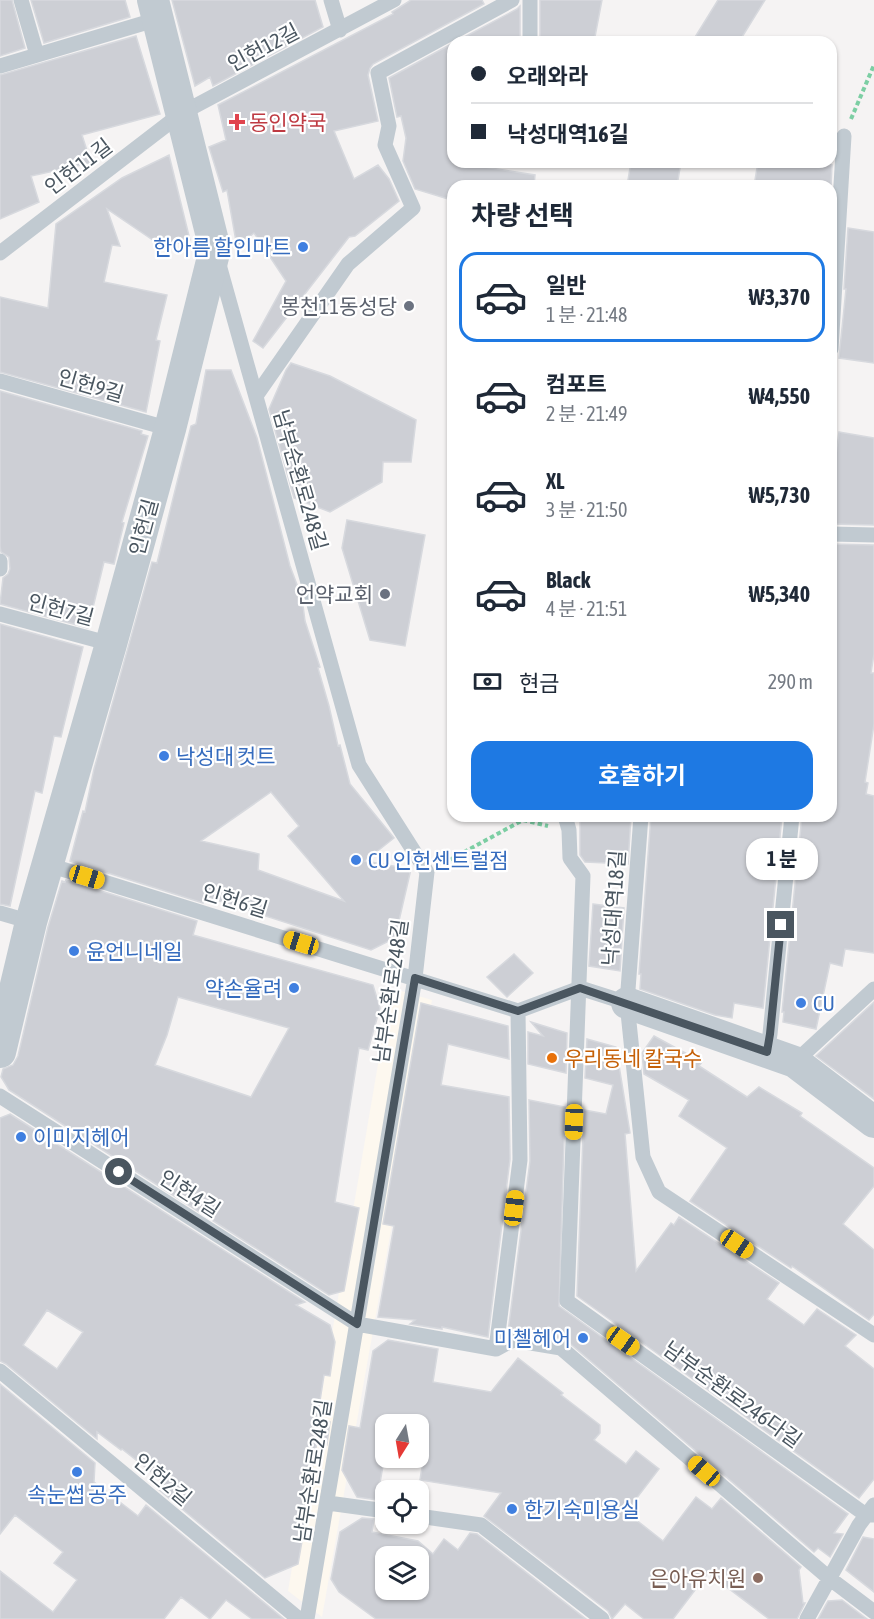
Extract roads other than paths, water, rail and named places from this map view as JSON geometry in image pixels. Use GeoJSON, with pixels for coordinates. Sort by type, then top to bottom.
{"type":"FeatureCollection","features":[{"type":"Feature","properties":{"kind":"street","name":"인헌길"},"geometry":{"type":"LineString","coordinates":[[0,1052],[32,922],[170,429],[215,249],[156,10]]}},
{"type":"Feature","properties":{"kind":"street"},"geometry":{"type":"LineString","coordinates":[[627,1003],[781,1057],[874,1122]]}},
{"type":"Feature","properties":{"kind":"lane"},"geometry":{"type":"LineString","coordinates":[[21,0],[37,55]]}},
{"type":"Feature","properties":{"kind":"lane"},"geometry":{"type":"LineString","coordinates":[[332,0],[340,30]]}},
{"type":"Feature","properties":{"kind":"lane","name":"인헌12길"},"geometry":{"type":"LineString","coordinates":[[182,113],[394,0]]}},
{"type":"Feature","properties":{"kind":"lane","name":"남부순환로248길"},"geometry":{"type":"LineString","coordinates":[[256,396],[348,264],[413,208],[386,145],[389,126],[378,73],[512,0]]}},
{"type":"Feature","properties":{"kind":"lane"},"geometry":{"type":"LineString","coordinates":[[530,0],[530,36]]}},
{"type":"Feature","properties":{"kind":"lane"},"geometry":{"type":"LineString","coordinates":[[0,66],[37,55],[156,10]]}},
{"type":"Feature","properties":{"kind":"lane","name":"인헌11길"},"geometry":{"type":"LineString","coordinates":[[0,253],[182,113]]}},
{"type":"Feature","properties":{"kind":"lane"},"geometry":{"type":"LineString","coordinates":[[837,251],[844,136]]}},
{"type":"Feature","properties":{"kind":"lane","name":"남부순환로248길"},"geometry":{"type":"LineString","coordinates":[[215,249],[359,765],[427,872],[415,978],[307,1619]]}},
{"type":"Feature","properties":{"kind":"lane","name":"인헌9길"},"geometry":{"type":"LineString","coordinates":[[0,381],[170,429]]}},
{"type":"Feature","properties":{"kind":"lane"},"geometry":{"type":"LineString","coordinates":[[837,534],[874,535]]}},
{"type":"Feature","properties":{"kind":"lane"},"geometry":{"type":"LineString","coordinates":[[0,561],[0,569]]}},
{"type":"Feature","properties":{"kind":"lane","name":"인헌7길"},"geometry":{"type":"LineString","coordinates":[[0,614],[111,644]]}},
{"type":"Feature","properties":{"kind":"lane","name":"낙성대역18길"},"geometry":{"type":"LineString","coordinates":[[641,822],[627,1003],[643,1157],[659,1192],[874,1335]]}},
{"type":"Feature","properties":{"kind":"lane"},"geometry":{"type":"LineString","coordinates":[[791,822],[770,1034],[781,1057],[874,989]]}},
{"type":"Feature","properties":{"kind":"lane"},"geometry":{"type":"LineString","coordinates":[[567,823],[570,858],[583,876],[580,988]]}},
{"type":"Feature","properties":{"kind":"lane","name":"인헌6길"},"geometry":{"type":"LineString","coordinates":[[49,865],[518,1011]]}},
{"type":"Feature","properties":{"kind":"lane"},"geometry":{"type":"LineString","coordinates":[[0,914],[32,922]]}},
{"type":"Feature","properties":{"kind":"lane"},"geometry":{"type":"LineString","coordinates":[[496,1349],[520,1160],[518,1011],[580,988],[627,1003]]}},
{"type":"Feature","properties":{"kind":"lane","name":"남부순환로246다길"},"geometry":{"type":"LineString","coordinates":[[580,988],[567,1301],[871,1512]]}},
{"type":"Feature","properties":{"kind":"lane","name":"인헌4길"},"geometry":{"type":"LineString","coordinates":[[0,1096],[357,1324]]}},
{"type":"Feature","properties":{"kind":"lane"},"geometry":{"type":"LineString","coordinates":[[357,1324],[496,1349],[513,1340],[561,1348],[830,1578],[874,1612]]}},
{"type":"Feature","properties":{"kind":"lane","name":"인헌2길"},"geometry":{"type":"LineString","coordinates":[[0,1371],[299,1619]]}},
{"type":"Feature","properties":{"kind":"lane"},"geometry":{"type":"LineString","coordinates":[[328,1503],[375,1509]]}},
{"type":"Feature","properties":{"kind":"lane"},"geometry":{"type":"LineString","coordinates":[[807,1619],[871,1512]]}},
{"type":"Feature","properties":{"kind":"lane"},"geometry":{"type":"LineString","coordinates":[[429,1518],[481,1525],[602,1619]]}},
{"type":"Feature","properties":{"kind":"place","name":"동인약국"},"geometry":{"type":"Point","coordinates":[237,122]}},
{"type":"Feature","properties":{"kind":"place","name":"한아름 할인마트"},"geometry":{"type":"Point","coordinates":[303,247]}},
{"type":"Feature","properties":{"kind":"place","name":"봉천11동성당"},"geometry":{"type":"Point","coordinates":[409,306]}},
{"type":"Feature","properties":{"kind":"place","name":"언약교회"},"geometry":{"type":"Point","coordinates":[385,594]}},
{"type":"Feature","properties":{"kind":"place","name":"낙성대 컷트"},"geometry":{"type":"Point","coordinates":[164,756]}},
{"type":"Feature","properties":{"kind":"place","name":"CU 인헌센트럴점"},"geometry":{"type":"Point","coordinates":[356,860]}},
{"type":"Feature","properties":{"kind":"place","name":"윤언니네일"},"geometry":{"type":"Point","coordinates":[74,951]}},
{"type":"Feature","properties":{"kind":"place","name":"약손율려"},"geometry":{"type":"Point","coordinates":[294,988]}},
{"type":"Feature","properties":{"kind":"place","name":"CU"},"geometry":{"type":"Point","coordinates":[801,1003]}},
{"type":"Feature","properties":{"kind":"place","name":"우리동네 칼국수"},"geometry":{"type":"Point","coordinates":[552,1058]}},
{"type":"Feature","properties":{"kind":"place","name":"이미지헤어"},"geometry":{"type":"Point","coordinates":[21,1137]}},
{"type":"Feature","properties":{"kind":"place","name":"미첼헤어"},"geometry":{"type":"Point","coordinates":[583,1338]}},
{"type":"Feature","properties":{"kind":"place","name":"속눈썹 공주"},"geometry":{"type":"Point","coordinates":[77,1472]}},
{"type":"Feature","properties":{"kind":"place","name":"한기숙미용실"},"geometry":{"type":"Point","coordinates":[512,1509]}},
{"type":"Feature","properties":{"kind":"place","name":"은아유치원"},"geometry":{"type":"Point","coordinates":[758,1578]}}]}
